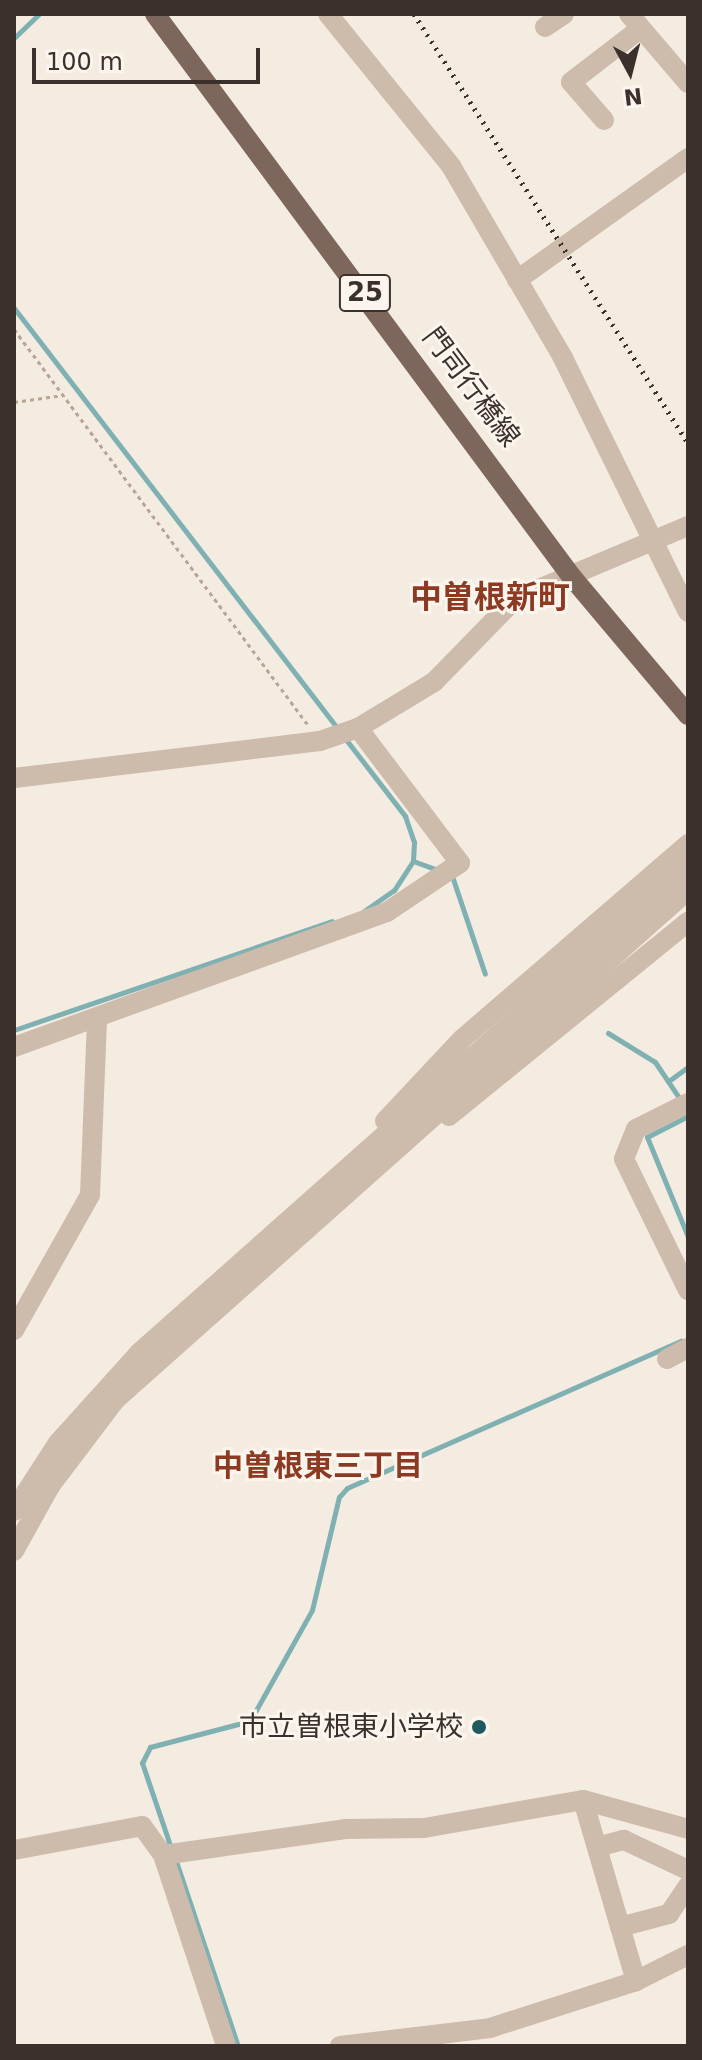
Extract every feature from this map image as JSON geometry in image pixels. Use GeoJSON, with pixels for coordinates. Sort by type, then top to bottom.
{"type":"FeatureCollection","features":[{"type":"Feature","properties":{"kind":"main road","name":"門司行橋線"},"geometry":{"type":"LineString","coordinates":[[155,14],[571,576],[688,715]]}},
{"type":"Feature","properties":{"kind":"street"},"geometry":{"type":"LineString","coordinates":[[328,14],[451,166],[517,280],[656,542],[688,612]]}},
{"type":"Feature","properties":{"kind":"street"},"geometry":{"type":"LineString","coordinates":[[545,27],[564,14]]}},
{"type":"Feature","properties":{"kind":"street"},"geometry":{"type":"LineString","coordinates":[[604,120],[571,82],[635,21],[688,83]]}},
{"type":"Feature","properties":{"kind":"street"},"geometry":{"type":"LineString","coordinates":[[517,280],[688,158]]}},
{"type":"Feature","properties":{"kind":"street"},"geometry":{"type":"LineString","coordinates":[[14,778],[326,739],[355,729],[434,682],[515,599],[688,526]]}},
{"type":"Feature","properties":{"kind":"street"},"geometry":{"type":"LineString","coordinates":[[14,1047],[387,912],[460,863],[355,729]]}},
{"type":"Feature","properties":{"kind":"street"},"geometry":{"type":"LineString","coordinates":[[349,1177],[419,1080],[688,844]]}},
{"type":"Feature","properties":{"kind":"street"},"geometry":{"type":"LineString","coordinates":[[14,1551],[50,1486],[115,1400],[349,1177],[688,866]]}},
{"type":"Feature","properties":{"kind":"street"},"geometry":{"type":"LineString","coordinates":[[14,1511],[99,1393],[688,890]]}},
{"type":"Feature","properties":{"kind":"street"},"geometry":{"type":"LineString","coordinates":[[349,1177],[553,1038],[688,922]]}},
{"type":"Feature","properties":{"kind":"street"},"geometry":{"type":"LineString","coordinates":[[14,1330],[90,1195],[97,1017]]}},
{"type":"Feature","properties":{"kind":"street"},"geometry":{"type":"LineString","coordinates":[[681,1106],[631,1134],[624,1159],[688,1290]]}},
{"type":"Feature","properties":{"kind":"street"},"geometry":{"type":"LineString","coordinates":[[667,1359],[688,1348]]}},
{"type":"Feature","properties":{"kind":"street"},"geometry":{"type":"LineString","coordinates":[[583,1800],[636,1981]]}},
{"type":"Feature","properties":{"kind":"street"},"geometry":{"type":"LineString","coordinates":[[170,1854],[345,1829],[424,1828],[583,1800],[688,1829]]}},
{"type":"Feature","properties":{"kind":"street"},"geometry":{"type":"LineString","coordinates":[[14,1850],[142,1826],[170,1854],[226,2046]]}},
{"type":"Feature","properties":{"kind":"street"},"geometry":{"type":"LineString","coordinates":[[597,1847],[624,1840],[688,1870]]}},
{"type":"Feature","properties":{"kind":"street"},"geometry":{"type":"LineString","coordinates":[[620,1927],[669,1914],[688,1886]]}},
{"type":"Feature","properties":{"kind":"street"},"geometry":{"type":"LineString","coordinates":[[340,2046],[492,2037],[636,1981],[688,1955]]}},
{"type":"Feature","properties":{"kind":"path"},"geometry":{"type":"LineString","coordinates":[[14,329],[326,739]]}},
{"type":"Feature","properties":{"kind":"path"},"geometry":{"type":"LineString","coordinates":[[14,402],[64,395]]}},
{"type":"Feature","properties":{"kind":"waterway"},"geometry":{"type":"LineString","coordinates":[[14,38],[39,14]]}},
{"type":"Feature","properties":{"kind":"waterway"},"geometry":{"type":"LineString","coordinates":[[14,308],[338,729]]}},
{"type":"Feature","properties":{"kind":"waterway"},"geometry":{"type":"LineString","coordinates":[[344,737],[405,816],[414,842],[413,861],[394,890],[364,911]]}},
{"type":"Feature","properties":{"kind":"waterway"},"geometry":{"type":"LineString","coordinates":[[413,861],[440,871]]}},
{"type":"Feature","properties":{"kind":"waterway"},"geometry":{"type":"LineString","coordinates":[[452,876],[485,974]]}},
{"type":"Feature","properties":{"kind":"waterway"},"geometry":{"type":"LineString","coordinates":[[14,1030],[332,921]]}},
{"type":"Feature","properties":{"kind":"waterway"},"geometry":{"type":"LineString","coordinates":[[608,1033],[655,1062],[680,1099]]}},
{"type":"Feature","properties":{"kind":"waterway"},"geometry":{"type":"LineString","coordinates":[[670,1080],[688,1067]]}},
{"type":"Feature","properties":{"kind":"waterway"},"geometry":{"type":"LineString","coordinates":[[684,1108],[688,1116],[647,1137],[688,1237]]}},
{"type":"Feature","properties":{"kind":"waterway"},"geometry":{"type":"LineString","coordinates":[[171,1848],[142,1763],[150,1747],[250,1721],[312,1610],[339,1497],[347,1488],[681,1341]]}},
{"type":"Feature","properties":{"kind":"waterway"},"geometry":{"type":"LineString","coordinates":[[176,1861],[238,2046]]}},
{"type":"Feature","properties":{"kind":"railway"},"geometry":{"type":"LineString","coordinates":[[414,14],[688,443]]}},
{"type":"Feature","properties":{"kind":"place","name":"市立曽根東小学校"},"geometry":{"type":"Point","coordinates":[479,1727]}},
{"type":"Feature","properties":{"kind":"district","name":"中曽根新町"},"geometry":{"type":"Point","coordinates":[490,597]}},
{"type":"Feature","properties":{"kind":"district","name":"中曽根東三丁目"},"geometry":{"type":"Point","coordinates":[318,1466]}}]}
